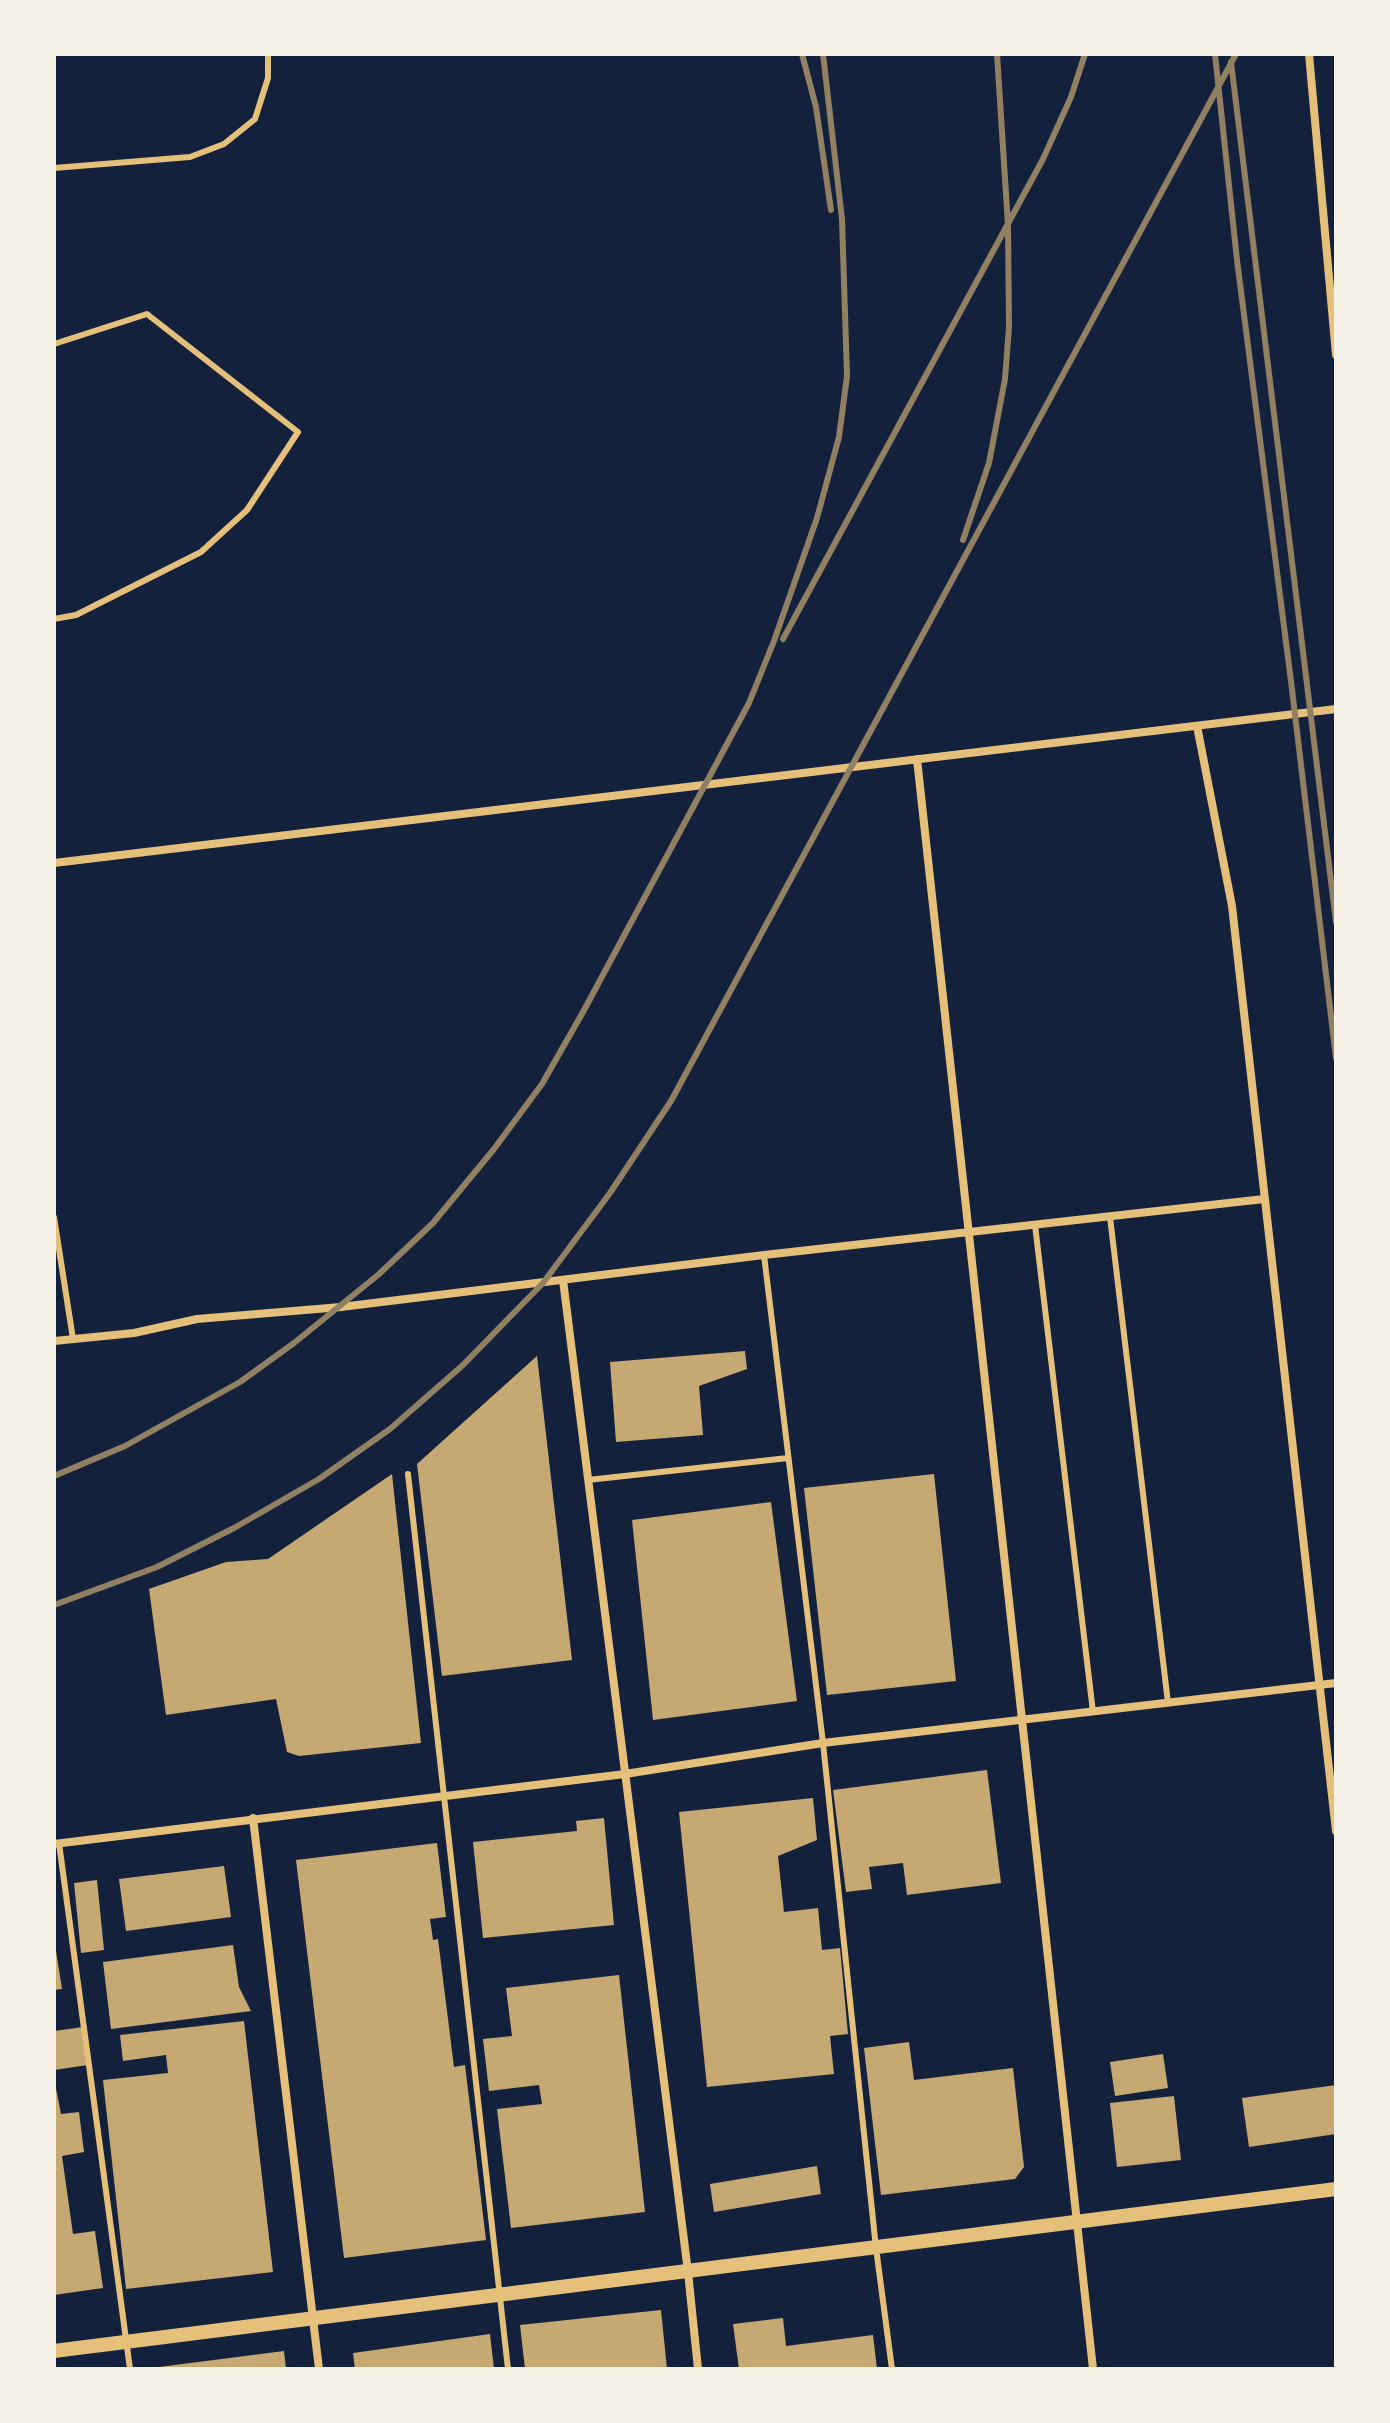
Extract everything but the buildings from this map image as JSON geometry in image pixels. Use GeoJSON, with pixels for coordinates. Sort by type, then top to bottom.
{"type":"FeatureCollection","features":[{"type":"Feature","properties":{"kind":"street"},"geometry":{"type":"LineString","coordinates":[[1309,54],[1336,355]]}},
{"type":"Feature","properties":{"kind":"street"},"geometry":{"type":"LineString","coordinates":[[54,863],[1336,709]]}},
{"type":"Feature","properties":{"kind":"street"},"geometry":{"type":"LineString","coordinates":[[1197,726],[1232,906],[1336,1831]]}},
{"type":"Feature","properties":{"kind":"street"},"geometry":{"type":"LineString","coordinates":[[917,759],[1093,2369]]}},
{"type":"Feature","properties":{"kind":"street"},"geometry":{"type":"LineString","coordinates":[[54,1341],[134,1333],[197,1319],[341,1307],[764,1255],[1264,1199]]}},
{"type":"Feature","properties":{"kind":"street"},"geometry":{"type":"LineString","coordinates":[[563,1280],[698,2369]]}},
{"type":"Feature","properties":{"kind":"street"},"geometry":{"type":"LineString","coordinates":[[56,1844],[625,1774],[823,1743],[1336,1683]]}},
{"type":"Feature","properties":{"kind":"street"},"geometry":{"type":"LineString","coordinates":[[253,1818],[319,2369]]}},
{"type":"Feature","properties":{"kind":"street"},"geometry":{"type":"LineString","coordinates":[[54,2351],[1336,2189]]}},
{"type":"Feature","properties":{"kind":"lane"},"geometry":{"type":"LineString","coordinates":[[54,168],[190,157],[224,144],[255,119],[268,78],[268,54]]}},
{"type":"Feature","properties":{"kind":"lane"},"geometry":{"type":"LineString","coordinates":[[54,344],[147,314],[298,432],[247,510],[201,552],[76,615],[54,619]]}},
{"type":"Feature","properties":{"kind":"lane"},"geometry":{"type":"LineString","coordinates":[[54,1217],[73,1339]]}},
{"type":"Feature","properties":{"kind":"lane"},"geometry":{"type":"LineString","coordinates":[[1110,1217],[1168,1703]]}},
{"type":"Feature","properties":{"kind":"lane"},"geometry":{"type":"LineString","coordinates":[[1035,1225],[1093,1712]]}},
{"type":"Feature","properties":{"kind":"lane"},"geometry":{"type":"LineString","coordinates":[[764,1255],[823,1743],[876,2248],[892,2369]]}},
{"type":"Feature","properties":{"kind":"lane"},"geometry":{"type":"LineString","coordinates":[[588,1480],[788,1458]]}},
{"type":"Feature","properties":{"kind":"lane"},"geometry":{"type":"LineString","coordinates":[[408,1474],[508,2369]]}},
{"type":"Feature","properties":{"kind":"lane"},"geometry":{"type":"LineString","coordinates":[[56,1844],[130,2369]]}},
{"type":"Feature","properties":{"kind":"railway"},"geometry":{"type":"LineString","coordinates":[[802,54],[816,107],[831,210]]}},
{"type":"Feature","properties":{"kind":"railway"},"geometry":{"type":"LineString","coordinates":[[54,1476],[125,1446],[240,1382],[378,1275],[433,1223],[494,1149],[542,1084],[583,1012],[749,703],[817,518],[839,437],[847,376],[842,219],[823,54]]}},
{"type":"Feature","properties":{"kind":"railway"},"geometry":{"type":"LineString","coordinates":[[963,540],[989,463],[1005,379],[1009,327],[1008,225],[997,54]]}},
{"type":"Feature","properties":{"kind":"railway"},"geometry":{"type":"LineString","coordinates":[[783,639],[1043,159],[1071,97],[1085,54]]}},
{"type":"Feature","properties":{"kind":"railway"},"geometry":{"type":"LineString","coordinates":[[1215,54],[1237,260],[1336,1058]]}},
{"type":"Feature","properties":{"kind":"railway"},"geometry":{"type":"LineString","coordinates":[[54,1605],[157,1567],[234,1528],[319,1479],[390,1429],[463,1365],[543,1283],[610,1193],[671,1101],[1236,54]]}},
{"type":"Feature","properties":{"kind":"railway"},"geometry":{"type":"LineString","coordinates":[[1231,62],[1336,922]]}}]}
